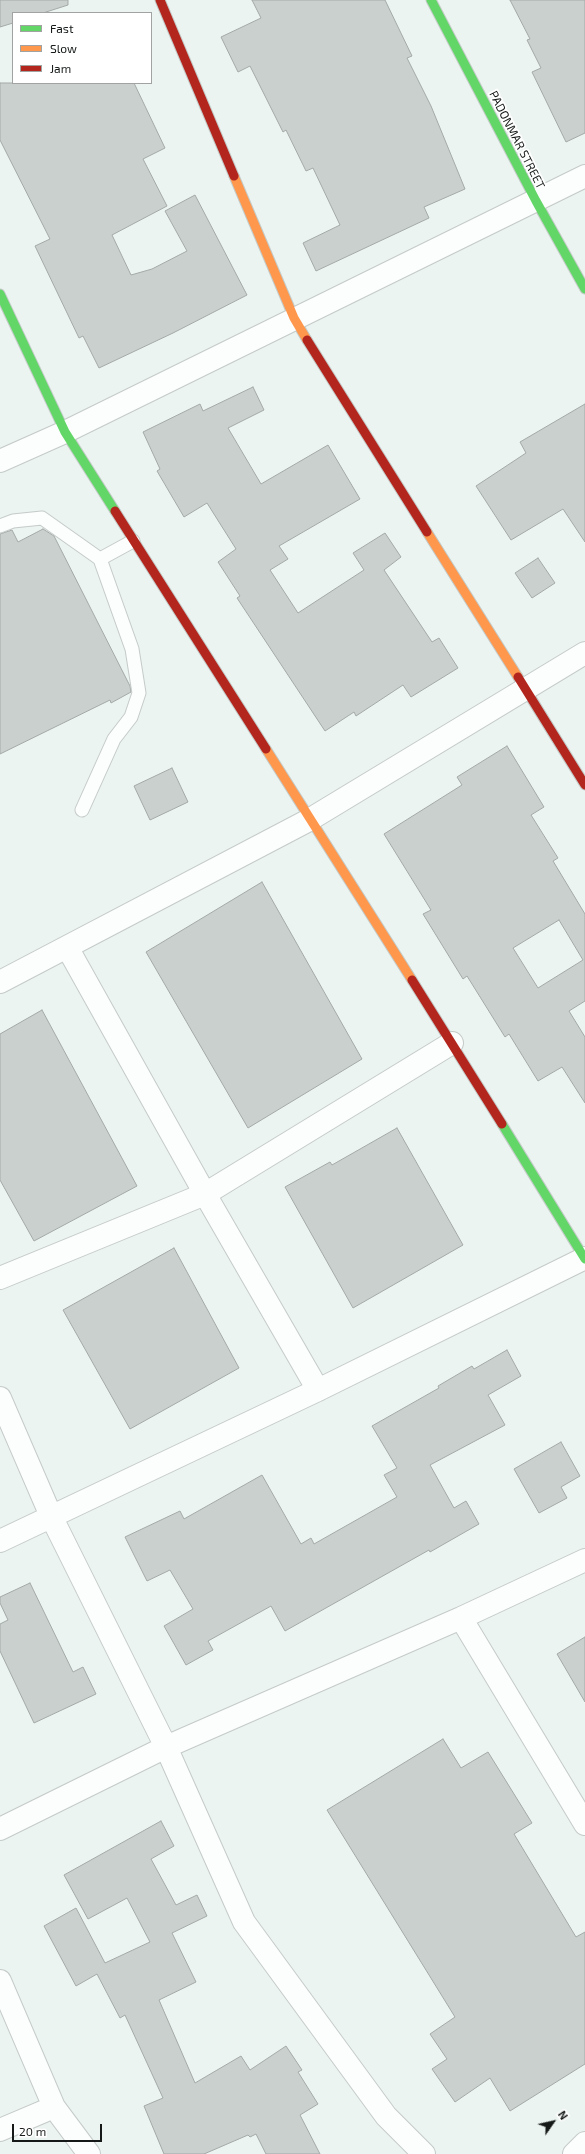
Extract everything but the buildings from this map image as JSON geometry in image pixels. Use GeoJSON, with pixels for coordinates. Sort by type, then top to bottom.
{"type":"FeatureCollection","features":[{"type":"Feature","properties":{"kind":"street"},"geometry":{"type":"LineString","coordinates":[[160,0],[294,318],[585,785]]}},
{"type":"Feature","properties":{"kind":"street","name":"PADONMAR STREET"},"geometry":{"type":"LineString","coordinates":[[431,0],[536,201],[585,289]]}},
{"type":"Feature","properties":{"kind":"street"},"geometry":{"type":"LineString","coordinates":[[0,461],[65,432],[585,176]]}},
{"type":"Feature","properties":{"kind":"street"},"geometry":{"type":"LineString","coordinates":[[0,294],[65,432],[309,820],[452,1043],[585,1258],[318,1390],[0,1541]]}},
{"type":"Feature","properties":{"kind":"street"},"geometry":{"type":"LineString","coordinates":[[0,982],[309,820],[585,653]]}},
{"type":"Feature","properties":{"kind":"street"},"geometry":{"type":"LineString","coordinates":[[67,947],[205,1194],[318,1390]]}},
{"type":"Feature","properties":{"kind":"street"},"geometry":{"type":"LineString","coordinates":[[0,1278],[205,1194],[452,1043]]}},
{"type":"Feature","properties":{"kind":"street"},"geometry":{"type":"LineString","coordinates":[[0,1398],[51,1516],[166,1746],[244,1922],[386,2116],[424,2154]]}},
{"type":"Feature","properties":{"kind":"street"},"geometry":{"type":"LineString","coordinates":[[0,1829],[166,1746],[461,1618],[585,1560]]}},
{"type":"Feature","properties":{"kind":"street"},"geometry":{"type":"LineString","coordinates":[[461,1618],[585,1824]]}},
{"type":"Feature","properties":{"kind":"street"},"geometry":{"type":"LineString","coordinates":[[0,1981],[54,2107],[89,2154]]}},
{"type":"Feature","properties":{"kind":"street"},"geometry":{"type":"LineString","coordinates":[[0,2130],[54,2107]]}},
{"type":"Feature","properties":{"kind":"street"},"geometry":{"type":"LineString","coordinates":[[574,2154],[585,2143]]}},
{"type":"Feature","properties":{"kind":"lane"},"geometry":{"type":"LineString","coordinates":[[0,526],[13,520],[42,518],[100,559],[132,649],[139,693],[131,717],[114,739],[82,810]]}},
{"type":"Feature","properties":{"kind":"lane"},"geometry":{"type":"LineString","coordinates":[[100,559],[133,541]]}},
{"type":"Feature","properties":{"kind":"traffic: fast"},"geometry":{"type":"LineString","coordinates":[[431,0],[536,201],[585,289]]}},
{"type":"Feature","properties":{"kind":"traffic: fast"},"geometry":{"type":"LineString","coordinates":[[0,294],[65,432],[115,511]]}},
{"type":"Feature","properties":{"kind":"traffic: fast"},"geometry":{"type":"LineString","coordinates":[[502,1124],[585,1259]]}},
{"type":"Feature","properties":{"kind":"traffic: slow"},"geometry":{"type":"LineString","coordinates":[[234,176],[294,318],[307,340]]}},
{"type":"Feature","properties":{"kind":"traffic: slow"},"geometry":{"type":"LineString","coordinates":[[427,532],[518,677]]}},
{"type":"Feature","properties":{"kind":"traffic: slow"},"geometry":{"type":"LineString","coordinates":[[266,749],[412,980]]}},
{"type":"Feature","properties":{"kind":"traffic: jam"},"geometry":{"type":"LineString","coordinates":[[160,0],[234,176]]}},
{"type":"Feature","properties":{"kind":"traffic: jam"},"geometry":{"type":"LineString","coordinates":[[307,340],[427,532]]}},
{"type":"Feature","properties":{"kind":"traffic: jam"},"geometry":{"type":"LineString","coordinates":[[115,511],[266,749]]}},
{"type":"Feature","properties":{"kind":"traffic: jam"},"geometry":{"type":"LineString","coordinates":[[518,677],[585,785]]}},
{"type":"Feature","properties":{"kind":"traffic: jam"},"geometry":{"type":"LineString","coordinates":[[412,980],[502,1124]]}}]}
